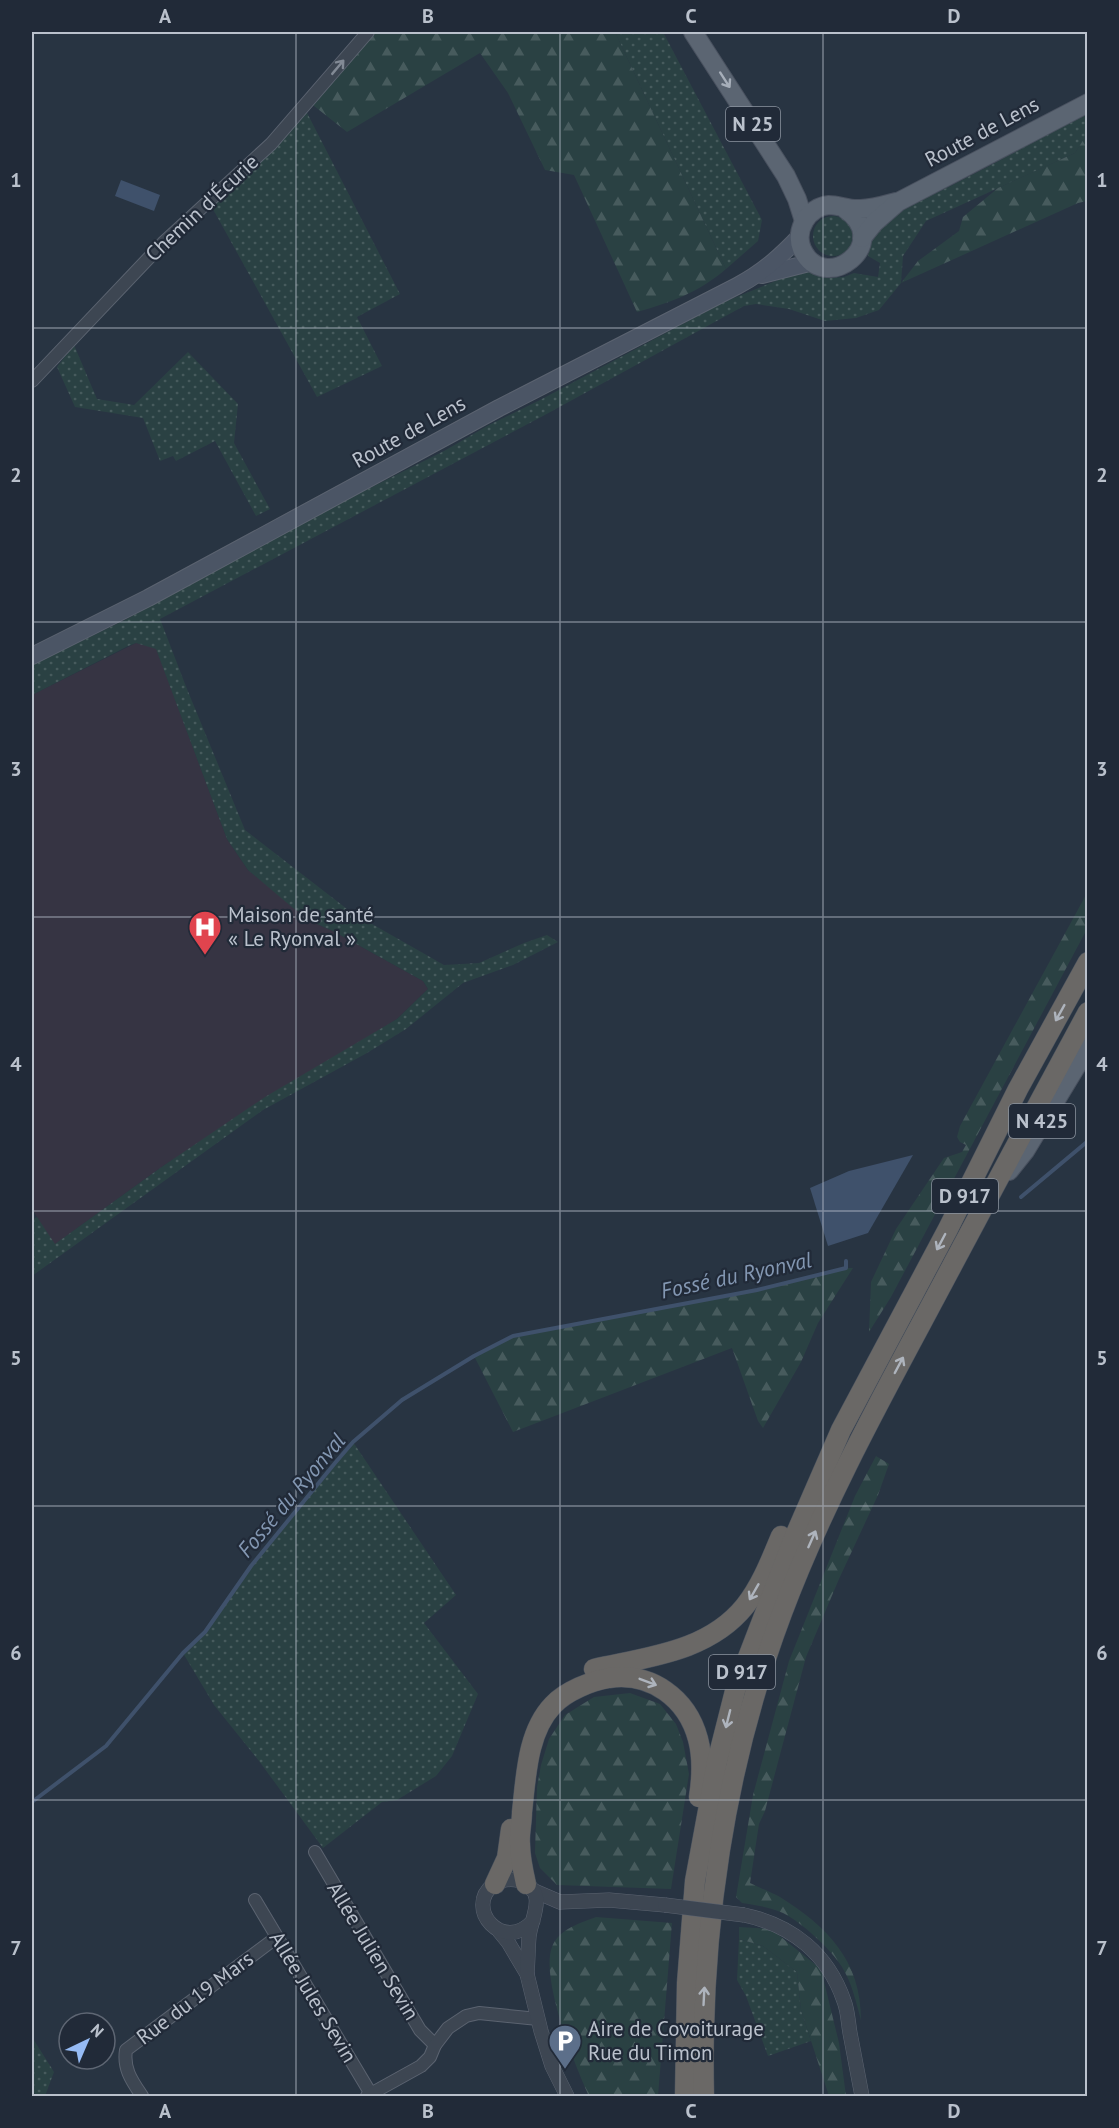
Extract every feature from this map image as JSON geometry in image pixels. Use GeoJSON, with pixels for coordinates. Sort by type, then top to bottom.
{"type":"FeatureCollection","features":[{"type":"Feature","properties":{"kind":"highway","name":"D 917"},"geometry":{"type":"LineString","coordinates":[[685,2092],[687,1983],[695,1881],[717,1762],[735,1691],[794,1538],[842,1430],[948,1229],[1018,1089],[1088,962]]}},
{"type":"Feature","properties":{"kind":"highway","name":"D 917"},"geometry":{"type":"LineString","coordinates":[[704,2097],[705,1988],[722,1834],[738,1760],[759,1683],[782,1615],[838,1483],[1088,1012]]}},
{"type":"Feature","properties":{"kind":"highway"},"geometry":{"type":"LineString","coordinates":[[495,1884],[510,1846],[513,1795],[521,1742],[538,1703],[557,1684],[586,1671],[677,1650],[705,1639],[726,1625],[746,1605],[756,1589],[817,1461],[842,1430]]}},
{"type":"Feature","properties":{"kind":"highway"},"geometry":{"type":"LineString","coordinates":[[529,1887],[520,1844],[527,1768],[533,1742],[547,1712],[562,1697],[591,1683],[619,1677],[633,1677],[650,1682],[676,1698],[691,1721],[698,1738],[702,1776],[678,1943],[675,2050],[685,2092]]}},
{"type":"Feature","properties":{"kind":"main road","name":"N 25"},"geometry":{"type":"LineString","coordinates":[[693,32],[786,176],[798,199],[802,229]]}},
{"type":"Feature","properties":{"kind":"main road","name":"Route de Lens"},"geometry":{"type":"LineString","coordinates":[[898,202],[1088,103]]}},
{"type":"Feature","properties":{"kind":"main road"},"geometry":{"type":"LineString","coordinates":[[845,209],[866,209],[898,202]]}},
{"type":"Feature","properties":{"kind":"main road"},"geometry":{"type":"LineString","coordinates":[[862,238],[874,223],[898,202]]}},
{"type":"Feature","properties":{"kind":"main road"},"geometry":{"type":"LineString","coordinates":[[822,206],[838,206],[845,209],[858,221],[862,238],[856,256],[842,266],[827,267],[813,262],[803,251],[802,229],[808,215],[822,206]]}},
{"type":"Feature","properties":{"kind":"main road","name":"Route de Lens"},"geometry":{"type":"LineString","coordinates":[[32,656],[158,593],[499,408],[755,277],[781,257],[802,229]]}},
{"type":"Feature","properties":{"kind":"main road"},"geometry":{"type":"LineString","coordinates":[[755,277],[813,262]]}},
{"type":"Feature","properties":{"kind":"main road","name":"N 425"},"geometry":{"type":"LineString","coordinates":[[992,1191],[1025,1150],[1088,1047]]}},
{"type":"Feature","properties":{"kind":"street","name":"Chemin d'Écurie"},"geometry":{"type":"LineString","coordinates":[[32,381],[163,243],[271,144],[368,32]]}},
{"type":"Feature","properties":{"kind":"street","name":"Allée Julien Sevin"},"geometry":{"type":"LineString","coordinates":[[315,1852],[420,2030],[435,2045]]}},
{"type":"Feature","properties":{"kind":"street"},"geometry":{"type":"LineString","coordinates":[[527,1974],[508,1942],[499,1930],[488,1922],[483,1910],[487,1892],[495,1884],[507,1879],[520,1881],[560,1902],[609,1900],[665,1905],[765,1919],[796,1935],[822,1959],[832,1975],[844,2002],[862,2097]]}},
{"type":"Feature","properties":{"kind":"street"},"geometry":{"type":"LineString","coordinates":[[529,1887],[537,1905],[529,1937],[527,1974],[552,2066],[567,2097]]}},
{"type":"Feature","properties":{"kind":"street","name":"Allée Jules Sevin"},"geometry":{"type":"LineString","coordinates":[[255,1900],[369,2095]]}},
{"type":"Feature","properties":{"kind":"street"},"geometry":{"type":"LineString","coordinates":[[499,1930],[514,1933],[521,1931],[534,1918],[560,1902]]}},
{"type":"Feature","properties":{"kind":"street","name":"Rue du 19 Mars"},"geometry":{"type":"LineString","coordinates":[[142,2097],[124,2063],[126,2050],[277,1937]]}},
{"type":"Feature","properties":{"kind":"street"},"geometry":{"type":"LineString","coordinates":[[369,2095],[421,2066],[430,2057],[435,2045],[448,2028],[466,2016],[479,2013],[538,2019]]}},
{"type":"Feature","properties":{"kind":"shaded area","name":"Maison de santé « Le Ryonval »"},"geometry":{"type":"Polygon","coordinates":[[[136,643],[156,648],[227,839],[248,870],[317,924],[423,981],[428,989],[397,1019],[163,1166],[54,1245],[32,1209],[32,695],[136,643]]]}},
{"type":"Feature","properties":{"kind":"green space"},"geometry":{"type":"Polygon","coordinates":[[[368,32],[615,32],[726,269],[706,284],[684,295],[637,312],[574,175],[545,170],[508,93],[480,53],[347,132],[309,102],[368,32]]]}},
{"type":"Feature","properties":{"kind":"green space"},"geometry":{"type":"Polygon","coordinates":[[[615,32],[663,32],[762,220],[758,241],[726,269],[615,32]]]}},
{"type":"Feature","properties":{"kind":"green space"},"geometry":{"type":"Polygon","coordinates":[[[304,107],[400,294],[357,317],[382,366],[317,397],[209,202],[304,107]]]}},
{"type":"Feature","properties":{"kind":"green space"},"geometry":{"type":"Polygon","coordinates":[[[1087,113],[1087,134],[1075,153],[926,221],[903,256],[901,283],[879,310],[856,318],[825,321],[789,309],[756,304],[744,306],[543,416],[160,619],[245,830],[351,912],[444,965],[479,963],[547,935],[558,942],[513,965],[463,983],[406,1029],[263,1110],[32,1276],[32,1220],[37,1217],[55,1244],[163,1166],[265,1097],[397,1019],[428,989],[423,981],[317,924],[293,908],[248,870],[227,839],[156,649],[136,643],[32,695],[32,665],[125,620],[322,512],[444,451],[489,425],[724,302],[800,271],[813,272],[828,278],[844,277],[854,273],[878,277],[880,263],[868,256],[874,236],[883,223],[914,204],[1087,113]]]}},
{"type":"Feature","properties":{"kind":"green space"},"geometry":{"type":"Polygon","coordinates":[[[1087,134],[1087,201],[1078,203],[901,283],[918,261],[959,231],[963,217],[998,188],[1075,153],[1087,134]]]}},
{"type":"Feature","properties":{"kind":"green space"},"geometry":{"type":"Polygon","coordinates":[[[833,216],[847,222],[853,236],[847,250],[833,256],[819,250],[813,236],[819,222],[833,216]]]}},
{"type":"Feature","properties":{"kind":"green space"},"geometry":{"type":"Polygon","coordinates":[[[74,345],[97,399],[134,405],[188,352],[238,404],[234,443],[270,509],[256,516],[215,441],[176,461],[173,456],[160,461],[143,418],[75,407],[57,367],[74,345]]]}},
{"type":"Feature","properties":{"kind":"green space"},"geometry":{"type":"Polygon","coordinates":[[[1087,893],[1087,929],[891,1297],[869,1332],[871,1282],[896,1229],[944,1158],[962,1152],[966,1145],[957,1137],[960,1126],[1087,893]]]}},
{"type":"Feature","properties":{"kind":"green space"},"geometry":{"type":"Polygon","coordinates":[[[853,1268],[818,1323],[801,1362],[763,1428],[758,1421],[732,1348],[513,1432],[474,1356],[513,1336],[757,1290],[853,1268]]]}},
{"type":"Feature","properties":{"kind":"green space"},"geometry":{"type":"Polygon","coordinates":[[[353,1442],[456,1595],[424,1623],[478,1694],[452,1756],[436,1776],[397,1800],[382,1802],[323,1848],[259,1761],[214,1705],[183,1653],[205,1632],[251,1566],[353,1442]]]}},
{"type":"Feature","properties":{"kind":"green space"},"geometry":{"type":"Polygon","coordinates":[[[876,1456],[889,1464],[878,1495],[806,1657],[765,1811],[759,1824],[750,1883],[797,1908],[827,1934],[848,1963],[855,1980],[861,2020],[845,1973],[837,1960],[807,1929],[783,1913],[742,1903],[736,1897],[753,1795],[789,1661],[855,1496],[876,1456]]]}},
{"type":"Feature","properties":{"kind":"green space"},"geometry":{"type":"Polygon","coordinates":[[[630,1693],[660,1704],[676,1724],[683,1742],[689,1774],[671,1889],[557,1885],[540,1868],[535,1853],[537,1787],[549,1739],[565,1715],[594,1697],[630,1693]]]}},
{"type":"Feature","properties":{"kind":"green space"},"geometry":{"type":"Polygon","coordinates":[[[596,1917],[672,1923],[658,2096],[589,2096],[568,2044],[551,1979],[552,1947],[565,1931],[596,1917]]]}},
{"type":"Feature","properties":{"kind":"green space"},"geometry":{"type":"Polygon","coordinates":[[[739,1927],[771,1929],[821,1969],[839,2043],[846,2096],[829,2096],[801,2010],[797,1972],[763,1946],[739,1939],[739,1927]]]}},
{"type":"Feature","properties":{"kind":"green space"},"geometry":{"type":"Polygon","coordinates":[[[739,1939],[763,1946],[797,1972],[801,2010],[811,2041],[768,2056],[746,1996],[737,1980],[739,1939]]]}},
{"type":"Feature","properties":{"kind":"green space"},"geometry":{"type":"Polygon","coordinates":[[[32,2037],[54,2072],[45,2096],[36,2096],[32,2089],[32,2037]]]}},
{"type":"Feature","properties":{"kind":"water"},"geometry":{"type":"Polygon","coordinates":[[[121,180],[160,195],[154,211],[115,196],[121,180]]]}},
{"type":"Feature","properties":{"kind":"water"},"geometry":{"type":"Polygon","coordinates":[[[913,1155],[868,1233],[828,1246],[810,1188],[849,1171],[913,1155]]]}},
{"type":"Feature","properties":{"kind":"waterway","name":"Fossé du Ryonval"},"geometry":{"type":"LineString","coordinates":[[1021,1197],[1088,1141]]}},
{"type":"Feature","properties":{"kind":"waterway","name":"Fossé du Ryonval"},"geometry":{"type":"LineString","coordinates":[[32,1802],[106,1746],[183,1653],[205,1632],[251,1566],[335,1463],[353,1442],[402,1400],[474,1356],[513,1336],[757,1290],[846,1268],[846,1261]]}},
{"type":"Feature","properties":{"kind":"place","name":"Maison de santé « Le Ryonval »"},"geometry":{"type":"Point","coordinates":[205,956]}},
{"type":"Feature","properties":{"kind":"place","name":"Aire de Covoiturage Rue du Timon"},"geometry":{"type":"Point","coordinates":[565,2070]}}]}
